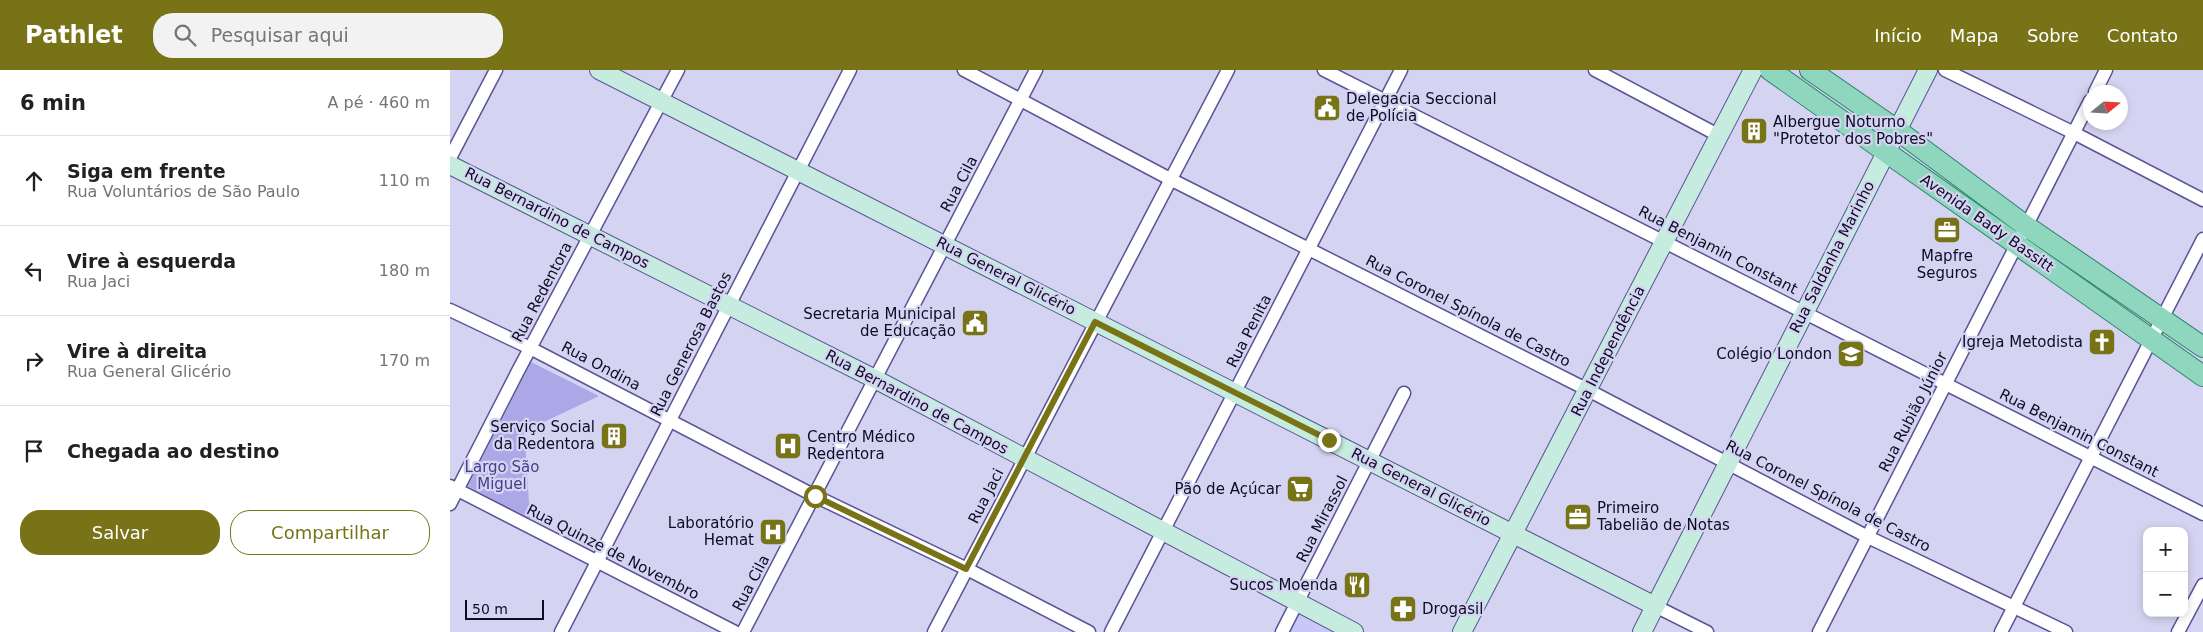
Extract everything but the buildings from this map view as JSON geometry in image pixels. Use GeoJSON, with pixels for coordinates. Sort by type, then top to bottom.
{"type":"FeatureCollection","features":[{"type":"Feature","properties":{"kind":"main road","name":"Avenida Bady Bassitt"},"geometry":{"type":"LineString","coordinates":[[1770,70],[2203,376]]}},
{"type":"Feature","properties":{"kind":"main road","name":"Avenida Bady Bassitt"},"geometry":{"type":"LineString","coordinates":[[1810,70],[1896,130],[2026,226],[2203,347]]}},
{"type":"Feature","properties":{"kind":"street"},"geometry":{"type":"LineString","coordinates":[[450,158],[496,70]]}},
{"type":"Feature","properties":{"kind":"street","name":"Rua General Glicério"},"geometry":{"type":"LineString","coordinates":[[599,70],[1707,632]]}},
{"type":"Feature","properties":{"kind":"street","name":"Rua Redentora"},"geometry":{"type":"LineString","coordinates":[[450,504],[454,488],[592,235],[678,70]]}},
{"type":"Feature","properties":{"kind":"street","name":"Rua Generosa Bastos"},"geometry":{"type":"LineString","coordinates":[[561,632],[850,70]]}},
{"type":"Feature","properties":{"kind":"street","name":"Rua Coronel Spínola de Castro"},"geometry":{"type":"LineString","coordinates":[[964,70],[1172,180],[1588,390],[1868,537],[2066,632]]}},
{"type":"Feature","properties":{"kind":"street","name":"Rua Cila"},"geometry":{"type":"LineString","coordinates":[[743,632],[1036,70]]}},
{"type":"Feature","properties":{"kind":"street","name":"Rua Jaci"},"geometry":{"type":"LineString","coordinates":[[934,632],[1228,70]]}},
{"type":"Feature","properties":{"kind":"street","name":"Rua Benjamin Constant"},"geometry":{"type":"LineString","coordinates":[[1324,70],[2203,514]]}},
{"type":"Feature","properties":{"kind":"street","name":"Rua Penita"},"geometry":{"type":"LineString","coordinates":[[1111,632],[1164,533],[1400,70]]}},
{"type":"Feature","properties":{"kind":"street"},"geometry":{"type":"LineString","coordinates":[[1594,70],[1718,135]]}},
{"type":"Feature","properties":{"kind":"street","name":"Rua Independência"},"geometry":{"type":"LineString","coordinates":[[1462,632],[1752,70]]}},
{"type":"Feature","properties":{"kind":"street","name":"Rua Saldanha Marinho"},"geometry":{"type":"LineString","coordinates":[[1642,632],[1928,70]]}},
{"type":"Feature","properties":{"kind":"street"},"geometry":{"type":"LineString","coordinates":[[1945,70],[2074,133],[2203,200]]}},
{"type":"Feature","properties":{"kind":"street"},"geometry":{"type":"LineString","coordinates":[[2098,85],[2106,70]]}},
{"type":"Feature","properties":{"kind":"street","name":"Rua Rubião Júnior"},"geometry":{"type":"LineString","coordinates":[[1819,632],[2083,115]]}},
{"type":"Feature","properties":{"kind":"street","name":"Rua Bernardino de Campos"},"geometry":{"type":"LineString","coordinates":[[450,165],[875,379],[1354,632]]}},
{"type":"Feature","properties":{"kind":"street"},"geometry":{"type":"LineString","coordinates":[[2001,632],[2203,239]]}},
{"type":"Feature","properties":{"kind":"street","name":"Rua Ondina"},"geometry":{"type":"LineString","coordinates":[[450,310],[530,348],[815,496],[966,569],[1090,632]]}},
{"type":"Feature","properties":{"kind":"street","name":"Rua Mirassol"},"geometry":{"type":"LineString","coordinates":[[1282,632],[1404,393]]}},
{"type":"Feature","properties":{"kind":"street","name":"Rua Quinze de Novembro"},"geometry":{"type":"LineString","coordinates":[[454,488],[736,632]]}},
{"type":"Feature","properties":{"kind":"street"},"geometry":{"type":"LineString","coordinates":[[2178,632],[2203,585]]}},
{"type":"Feature","properties":{"kind":"shaded area"},"geometry":{"type":"Polygon","coordinates":[[[1298,613],[1335,632],[1288,632],[1298,613]]]}},
{"type":"Feature","properties":{"kind":"green space","name":"Largo São Miguel"},"geometry":{"type":"Polygon","coordinates":[[[531,362],[599,396],[529,429],[527,428],[522,437],[525,439],[530,520],[468,486],[531,362]]]}},
{"type":"Feature","properties":{"kind":"place","name":"Delegacia Seccional de Polícia"},"geometry":{"type":"Point","coordinates":[1327,108]}},
{"type":"Feature","properties":{"kind":"place","name":"Albergue Noturno \"Protetor dos Pobres\""},"geometry":{"type":"Point","coordinates":[1754,131]}},
{"type":"Feature","properties":{"kind":"place","name":"Mapfre Seguros"},"geometry":{"type":"Point","coordinates":[1947,230]}},
{"type":"Feature","properties":{"kind":"place","name":"Secretaria Municipal de Educação"},"geometry":{"type":"Point","coordinates":[975,323]}},
{"type":"Feature","properties":{"kind":"place","name":"Igreja Metodista"},"geometry":{"type":"Point","coordinates":[2102,342]}},
{"type":"Feature","properties":{"kind":"place","name":"Colégio London"},"geometry":{"type":"Point","coordinates":[1851,354]}},
{"type":"Feature","properties":{"kind":"place","name":"Serviço Social da Redentora"},"geometry":{"type":"Point","coordinates":[614,436]}},
{"type":"Feature","properties":{"kind":"place","name":"Centro Médico Redentora"},"geometry":{"type":"Point","coordinates":[788,446]}},
{"type":"Feature","properties":{"kind":"place","name":"Pão de Açúcar"},"geometry":{"type":"Point","coordinates":[1300,489]}},
{"type":"Feature","properties":{"kind":"place","name":"Primeiro Tabelião de Notas"},"geometry":{"type":"Point","coordinates":[1578,517]}},
{"type":"Feature","properties":{"kind":"place","name":"Laboratório Hemat"},"geometry":{"type":"Point","coordinates":[773,532]}},
{"type":"Feature","properties":{"kind":"place","name":"Sucos Moenda"},"geometry":{"type":"Point","coordinates":[1357,585]}},
{"type":"Feature","properties":{"kind":"place","name":"Drogasil"},"geometry":{"type":"Point","coordinates":[1403,609]}},
{"type":"Feature","properties":{"kind":"route"},"geometry":{"type":"LineString","coordinates":[[815,496],[966,569],[1095,322],[1329,440]]}}]}
